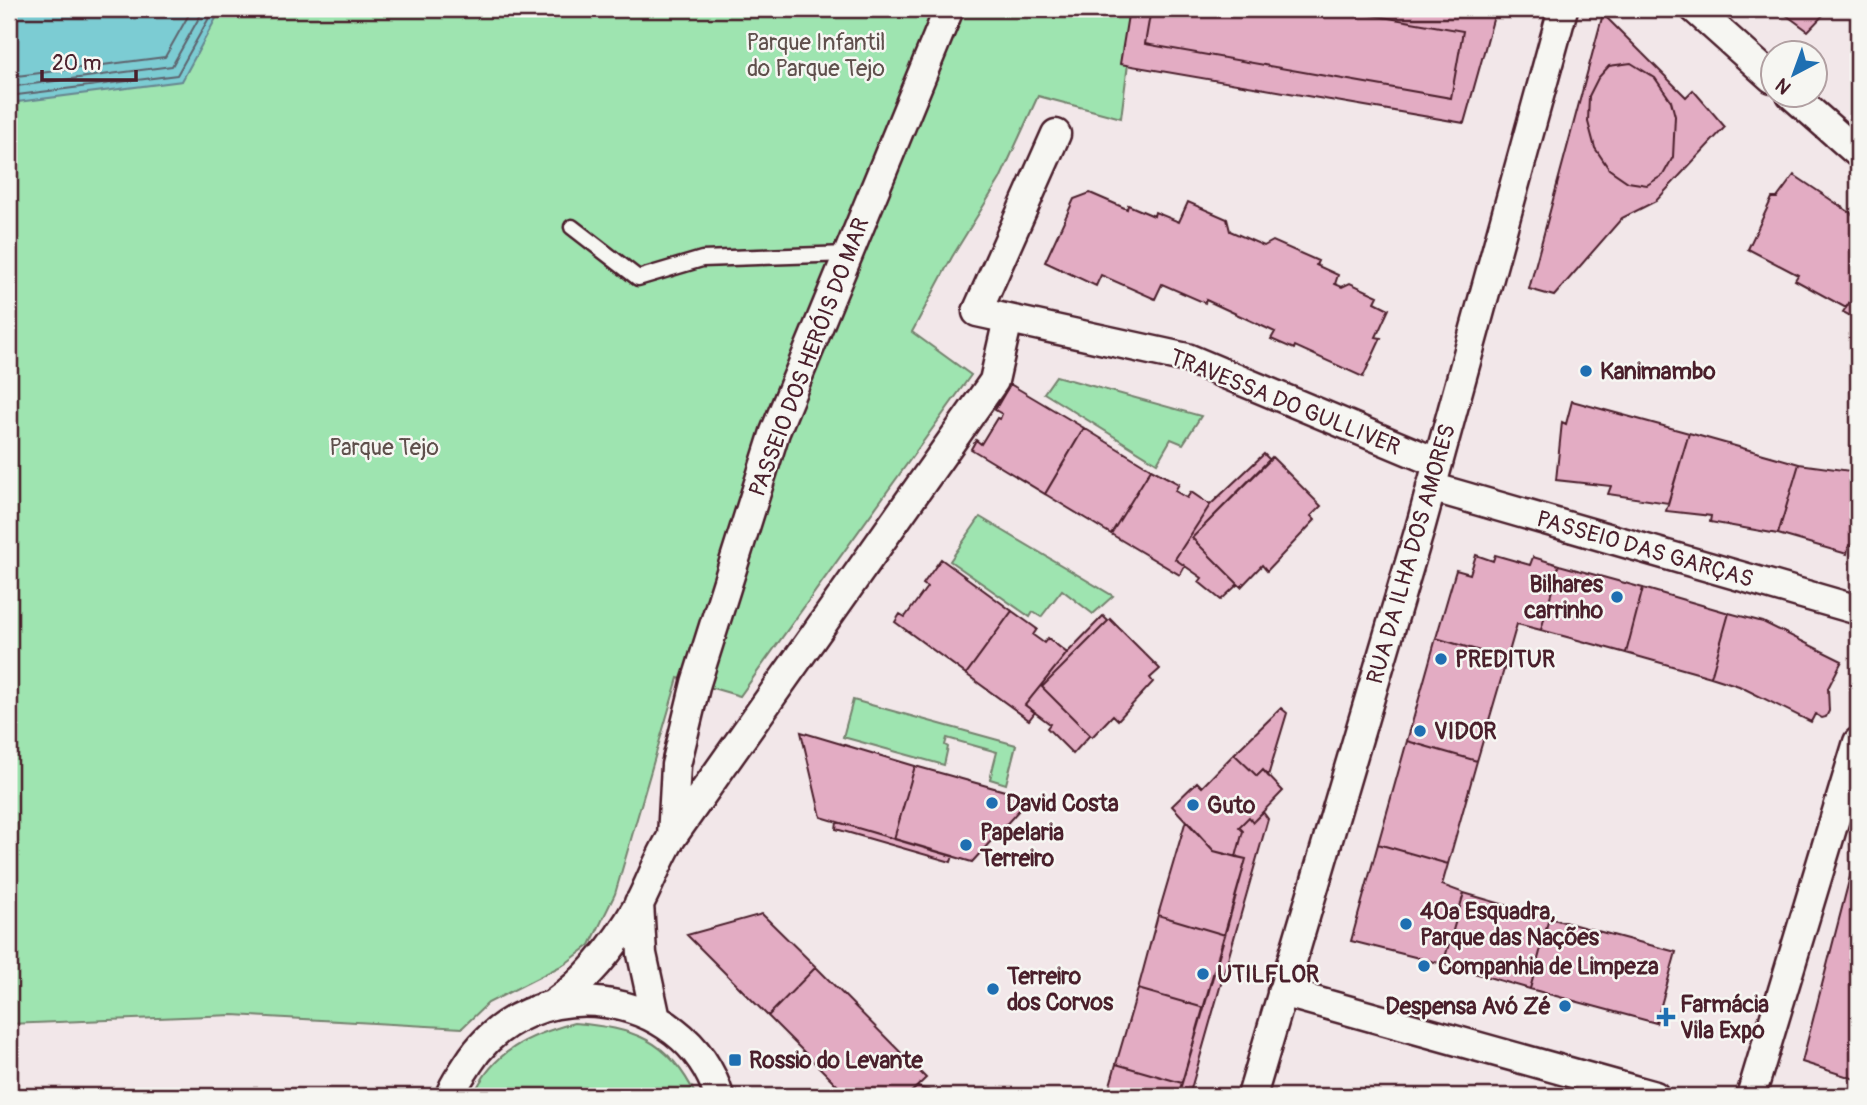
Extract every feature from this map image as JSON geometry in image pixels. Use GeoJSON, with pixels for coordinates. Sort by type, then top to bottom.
{"type":"FeatureCollection","features":[{"type":"Feature","properties":{"kind":"street","name":"PASSEIO DOS HERÓIS DO MAR"},"geometry":{"type":"LineString","coordinates":[[672,837],[676,765],[696,683],[775,432],[949,9]]}},
{"type":"Feature","properties":{"kind":"street","name":"RUA DA ILHA DOS AMORES"},"geometry":{"type":"LineString","coordinates":[[1252,1096],[1435,475],[1563,9]]}},
{"type":"Feature","properties":{"kind":"street"},"geometry":{"type":"LineString","coordinates":[[1695,9],[1758,65]]}},
{"type":"Feature","properties":{"kind":"street"},"geometry":{"type":"LineString","coordinates":[[1807,108],[1858,153]]}},
{"type":"Feature","properties":{"kind":"street","name":"TRAVESSA DO GULLIVER"},"geometry":{"type":"LineString","coordinates":[[1056,134],[977,312],[1187,358],[1435,475]]}},
{"type":"Feature","properties":{"kind":"street","name":"PASSEIO DOS HERÓIS DO MAR"},"geometry":{"type":"LineString","coordinates":[[553,1004],[586,978],[639,903],[672,837],[994,381],[1008,319]]}},
{"type":"Feature","properties":{"kind":"street","name":"PASSEIO DAS GARÇAS"},"geometry":{"type":"LineString","coordinates":[[1435,475],[1858,610]]}},
{"type":"Feature","properties":{"kind":"street"},"geometry":{"type":"LineString","coordinates":[[1751,1096],[1858,742]]}},
{"type":"Feature","properties":{"kind":"street","name":"PASSEIO DOS HERÓIS DO MAR"},"geometry":{"type":"LineString","coordinates":[[639,903],[642,954],[656,1019]]}},
{"type":"Feature","properties":{"kind":"street"},"geometry":{"type":"LineString","coordinates":[[1282,992],[1655,1096]]}},
{"type":"Feature","properties":{"kind":"street"},"geometry":{"type":"LineString","coordinates":[[450,1096],[479,1046],[522,1015],[553,1004],[588,999],[616,1003],[656,1019],[691,1047],[715,1083],[719,1096]]}},
{"type":"Feature","properties":{"kind":"lane"},"geometry":{"type":"LineString","coordinates":[[572,227],[638,278],[702,259],[848,254]]}},
{"type":"Feature","properties":{"kind":"green space","name":"Parque Tejo"},"geometry":{"type":"Polygon","coordinates":[[[9,9],[1135,9],[1121,118],[1038,96],[1000,179],[952,257],[912,332],[971,375],[740,696],[678,678],[615,894],[590,945],[565,964],[488,1003],[462,1028],[233,1015],[9,1024],[9,9]]]}},
{"type":"Feature","properties":{"kind":"green space"},"geometry":{"type":"Polygon","coordinates":[[[1056,376],[1201,416],[1183,444],[1171,439],[1157,463],[1044,393],[1056,376]]]}},
{"type":"Feature","properties":{"kind":"green space"},"geometry":{"type":"Polygon","coordinates":[[[980,517],[1113,596],[1093,614],[1062,590],[1041,617],[1033,612],[1030,617],[950,561],[980,517]]]}},
{"type":"Feature","properties":{"kind":"green space"},"geometry":{"type":"Polygon","coordinates":[[[853,700],[1016,745],[1006,784],[990,779],[997,752],[947,738],[944,765],[843,737],[853,700]]]}},
{"type":"Feature","properties":{"kind":"green space"},"geometry":{"type":"Polygon","coordinates":[[[574,1023],[614,1028],[647,1040],[674,1061],[696,1096],[473,1096],[491,1067],[514,1047],[542,1033],[574,1023]]]}},
{"type":"Feature","properties":{"kind":"water"},"geometry":{"type":"Polygon","coordinates":[[[9,9],[221,9],[182,81],[9,103],[9,9]]]}},
{"type":"Feature","properties":{"kind":"building"},"geometry":{"type":"Polygon","coordinates":[[[1129,9],[1496,9],[1464,123],[1120,64],[1129,9]]]}},
{"type":"Feature","properties":{"kind":"building"},"geometry":{"type":"Polygon","coordinates":[[[1151,9],[1337,9],[1463,31],[1451,98],[1145,44],[1151,9]]]}},
{"type":"Feature","properties":{"kind":"building"},"geometry":{"type":"Polygon","coordinates":[[[1778,9],[1829,9],[1808,31],[1778,9]]]}},
{"type":"Feature","properties":{"kind":"building"},"geometry":{"type":"Polygon","coordinates":[[[1603,14],[1686,97],[1693,90],[1725,127],[1656,201],[1622,218],[1554,296],[1529,289],[1603,14]]]}},
{"type":"Feature","properties":{"kind":"building"},"geometry":{"type":"Polygon","coordinates":[[[1631,63],[1655,78],[1671,101],[1675,116],[1673,157],[1663,175],[1647,185],[1628,182],[1609,169],[1595,148],[1588,122],[1589,96],[1598,78],[1609,66],[1631,63]]]}},
{"type":"Feature","properties":{"kind":"building"},"geometry":{"type":"Polygon","coordinates":[[[1794,175],[1858,218],[1858,290],[1846,308],[1795,280],[1798,275],[1748,249],[1772,198],[1777,198],[1794,175]]]}},
{"type":"Feature","properties":{"kind":"building"},"geometry":{"type":"Polygon","coordinates":[[[1090,193],[1127,209],[1128,205],[1154,216],[1155,212],[1179,222],[1188,202],[1227,219],[1230,231],[1264,246],[1273,241],[1318,261],[1316,265],[1338,275],[1335,284],[1342,287],[1350,283],[1378,296],[1375,302],[1389,309],[1376,337],[1381,338],[1363,377],[1295,346],[1294,349],[1271,339],[1275,332],[1206,300],[1205,303],[1162,284],[1155,299],[1101,275],[1096,286],[1045,262],[1074,199],[1090,193]]]}},
{"type":"Feature","properties":{"kind":"building"},"geometry":{"type":"Polygon","coordinates":[[[1858,290],[1858,320],[1843,312],[1858,290]]]}},
{"type":"Feature","properties":{"kind":"building"},"geometry":{"type":"Polygon","coordinates":[[[1010,384],[1084,428],[1045,494],[971,449],[976,440],[981,444],[997,418],[1000,419],[1002,414],[995,410],[1010,384]]]}},
{"type":"Feature","properties":{"kind":"building"},"geometry":{"type":"Polygon","coordinates":[[[1572,401],[1689,433],[1668,503],[1608,494],[1611,486],[1556,480],[1562,422],[1566,424],[1572,401]]]}},
{"type":"Feature","properties":{"kind":"building"},"geometry":{"type":"Polygon","coordinates":[[[1084,428],[1151,469],[1111,534],[1045,494],[1084,428]]]}},
{"type":"Feature","properties":{"kind":"building"},"geometry":{"type":"Polygon","coordinates":[[[1689,433],[1799,464],[1778,534],[1710,522],[1711,516],[1666,511],[1689,433]]]}},
{"type":"Feature","properties":{"kind":"building"},"geometry":{"type":"Polygon","coordinates":[[[1264,454],[1270,460],[1192,538],[1238,584],[1221,600],[1199,582],[1202,578],[1175,559],[1210,505],[1264,454]]]}},
{"type":"Feature","properties":{"kind":"building"},"geometry":{"type":"Polygon","coordinates":[[[1272,457],[1321,506],[1311,516],[1315,520],[1267,571],[1262,565],[1241,587],[1192,538],[1272,457]]]}},
{"type":"Feature","properties":{"kind":"building"},"geometry":{"type":"Polygon","coordinates":[[[1799,464],[1858,472],[1858,546],[1849,545],[1847,554],[1778,534],[1799,464]]]}},
{"type":"Feature","properties":{"kind":"building"},"geometry":{"type":"Polygon","coordinates":[[[1151,469],[1179,484],[1175,491],[1187,498],[1191,492],[1210,505],[1175,559],[1185,566],[1180,575],[1111,534],[1151,469]]]}},
{"type":"Feature","properties":{"kind":"building"},"geometry":{"type":"Polygon","coordinates":[[[1476,555],[1493,561],[1495,555],[1530,565],[1533,557],[1559,565],[1541,630],[1517,624],[1507,659],[1436,638],[1456,570],[1470,574],[1476,555]]]}},
{"type":"Feature","properties":{"kind":"building"},"geometry":{"type":"Polygon","coordinates":[[[941,559],[1012,611],[966,674],[895,622],[900,614],[905,617],[927,587],[923,584],[941,559]]]}},
{"type":"Feature","properties":{"kind":"building"},"geometry":{"type":"Polygon","coordinates":[[[1559,565],[1643,588],[1626,653],[1541,630],[1559,565]]]}},
{"type":"Feature","properties":{"kind":"building"},"geometry":{"type":"Polygon","coordinates":[[[1643,588],[1729,613],[1711,677],[1626,653],[1643,588]]]}},
{"type":"Feature","properties":{"kind":"building"},"geometry":{"type":"Polygon","coordinates":[[[1012,611],[1037,629],[1033,635],[1044,643],[1048,638],[1067,653],[1025,705],[1035,712],[1029,720],[966,674],[1012,611]]]}},
{"type":"Feature","properties":{"kind":"building"},"geometry":{"type":"Polygon","coordinates":[[[1729,613],[1763,622],[1842,661],[1828,688],[1829,711],[1826,717],[1815,714],[1811,722],[1739,686],[1711,677],[1729,613]]]}},
{"type":"Feature","properties":{"kind":"building"},"geometry":{"type":"Polygon","coordinates":[[[1103,616],[1108,621],[1042,687],[1090,735],[1073,754],[1047,728],[1050,724],[1025,705],[1067,653],[1103,616]]]}},
{"type":"Feature","properties":{"kind":"building"},"geometry":{"type":"Polygon","coordinates":[[[1110,619],[1160,669],[1150,678],[1153,682],[1118,720],[1113,715],[1092,737],[1042,687],[1110,619]]]}},
{"type":"Feature","properties":{"kind":"building"},"geometry":{"type":"Polygon","coordinates":[[[1436,638],[1507,659],[1477,761],[1407,741],[1436,638]]]}},
{"type":"Feature","properties":{"kind":"building"},"geometry":{"type":"Polygon","coordinates":[[[1281,708],[1287,713],[1268,776],[1263,770],[1257,776],[1234,754],[1281,708]]]}},
{"type":"Feature","properties":{"kind":"building"},"geometry":{"type":"Polygon","coordinates":[[[801,732],[915,766],[894,839],[821,817],[801,732]]]}},
{"type":"Feature","properties":{"kind":"building"},"geometry":{"type":"Polygon","coordinates":[[[1407,741],[1477,761],[1448,864],[1378,844],[1407,741]]]}},
{"type":"Feature","properties":{"kind":"building"},"geometry":{"type":"Polygon","coordinates":[[[1234,754],[1257,776],[1263,770],[1283,791],[1253,822],[1249,817],[1239,827],[1243,831],[1236,857],[1214,851],[1172,806],[1197,782],[1202,787],[1234,754]]]}},
{"type":"Feature","properties":{"kind":"building"},"geometry":{"type":"Polygon","coordinates":[[[915,766],[1030,798],[972,862],[894,839],[915,766]]]}},
{"type":"Feature","properties":{"kind":"building"},"geometry":{"type":"Polygon","coordinates":[[[1263,812],[1268,819],[1189,1096],[1178,1096],[1246,859],[1236,857],[1243,831],[1239,827],[1249,817],[1253,822],[1263,812]]]}},
{"type":"Feature","properties":{"kind":"building"},"geometry":{"type":"Polygon","coordinates":[[[1186,820],[1214,851],[1246,859],[1225,935],[1158,915],[1186,820]]]}},
{"type":"Feature","properties":{"kind":"building"},"geometry":{"type":"Polygon","coordinates":[[[837,822],[953,856],[951,862],[836,829],[837,822]]]}},
{"type":"Feature","properties":{"kind":"building"},"geometry":{"type":"Polygon","coordinates":[[[1378,844],[1448,864],[1442,885],[1464,893],[1443,964],[1351,941],[1378,844]]]}},
{"type":"Feature","properties":{"kind":"building"},"geometry":{"type":"Polygon","coordinates":[[[1851,873],[1858,876],[1858,1080],[1802,1062],[1851,873]]]}},
{"type":"Feature","properties":{"kind":"building"},"geometry":{"type":"Polygon","coordinates":[[[1464,893],[1549,918],[1530,989],[1443,964],[1464,893]]]}},
{"type":"Feature","properties":{"kind":"building"},"geometry":{"type":"Polygon","coordinates":[[[762,914],[816,967],[768,1016],[687,935],[762,914]]]}},
{"type":"Feature","properties":{"kind":"building"},"geometry":{"type":"Polygon","coordinates":[[[1158,915],[1225,935],[1204,1008],[1138,989],[1158,915]]]}},
{"type":"Feature","properties":{"kind":"building"},"geometry":{"type":"Polygon","coordinates":[[[1549,918],[1676,952],[1656,1023],[1530,989],[1549,918]]]}},
{"type":"Feature","properties":{"kind":"building"},"geometry":{"type":"Polygon","coordinates":[[[816,967],[926,1078],[907,1096],[848,1096],[768,1016],[816,967]]]}},
{"type":"Feature","properties":{"kind":"building"},"geometry":{"type":"Polygon","coordinates":[[[1138,989],[1204,1008],[1182,1083],[1116,1064],[1138,989]]]}},
{"type":"Feature","properties":{"kind":"building"},"geometry":{"type":"Polygon","coordinates":[[[1116,1064],[1182,1083],[1178,1096],[1107,1096],[1116,1064]]]}},
{"type":"Feature","properties":{"kind":"building"},"geometry":{"type":"Polygon","coordinates":[[[917,1087],[949,1096],[907,1096],[917,1087]]]}},
{"type":"Feature","properties":{"kind":"place","name":"Kanimambo"},"geometry":{"type":"Point","coordinates":[1586,371]}},
{"type":"Feature","properties":{"kind":"place","name":"Bilhares carrinho"},"geometry":{"type":"Point","coordinates":[1617,597]}},
{"type":"Feature","properties":{"kind":"place","name":"PREDITUR"},"geometry":{"type":"Point","coordinates":[1441,659]}},
{"type":"Feature","properties":{"kind":"place","name":"VIDOR"},"geometry":{"type":"Point","coordinates":[1420,731]}},
{"type":"Feature","properties":{"kind":"place","name":"David Costa"},"geometry":{"type":"Point","coordinates":[992,803]}},
{"type":"Feature","properties":{"kind":"place","name":"Guto"},"geometry":{"type":"Point","coordinates":[1193,805]}},
{"type":"Feature","properties":{"kind":"place","name":"Papelaria Terreiro"},"geometry":{"type":"Point","coordinates":[966,845]}},
{"type":"Feature","properties":{"kind":"place","name":"40ª Esquadra, Parque das Nações"},"geometry":{"type":"Point","coordinates":[1406,924]}},
{"type":"Feature","properties":{"kind":"place","name":"Companhia de Limpeza"},"geometry":{"type":"Point","coordinates":[1424,966]}},
{"type":"Feature","properties":{"kind":"place","name":"UTILFLOR"},"geometry":{"type":"Point","coordinates":[1203,974]}},
{"type":"Feature","properties":{"kind":"place","name":"Terreiro dos Corvos"},"geometry":{"type":"Point","coordinates":[993,989]}},
{"type":"Feature","properties":{"kind":"place","name":"Despensa Avó Zé"},"geometry":{"type":"Point","coordinates":[1565,1006]}},
{"type":"Feature","properties":{"kind":"place","name":"Farmácia Vila Expo"},"geometry":{"type":"Point","coordinates":[1666,1017]}},
{"type":"Feature","properties":{"kind":"place","name":"Rossio do Levante"},"geometry":{"type":"Point","coordinates":[735,1060]}},
{"type":"Feature","properties":{"kind":"park label","name":"Parque Infantil do Parque Tejo"},"geometry":{"type":"Point","coordinates":[816,55]}}]}
